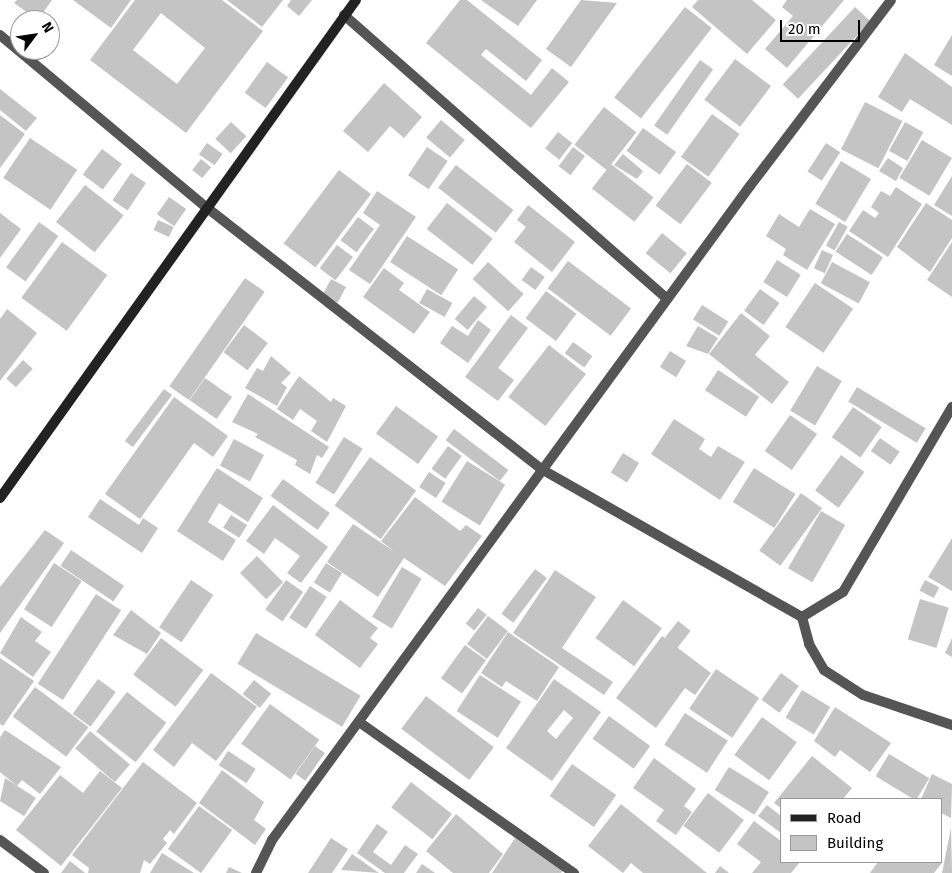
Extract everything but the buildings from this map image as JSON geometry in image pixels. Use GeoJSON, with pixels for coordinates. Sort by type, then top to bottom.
{"type":"FeatureCollection","features":[{"type":"Feature","properties":{"kind":"street"},"geometry":{"type":"LineString","coordinates":[[0,498],[206,207],[356,0]]}},
{"type":"Feature","properties":{"kind":"street"},"geometry":{"type":"LineString","coordinates":[[256,873],[272,840],[667,299],[892,0]]}},
{"type":"Feature","properties":{"kind":"street"},"geometry":{"type":"LineString","coordinates":[[344,16],[667,299]]}},
{"type":"Feature","properties":{"kind":"street"},"geometry":{"type":"LineString","coordinates":[[0,35],[206,207],[543,470],[802,617],[809,644],[824,670],[863,694],[952,725]]}},
{"type":"Feature","properties":{"kind":"street"},"geometry":{"type":"LineString","coordinates":[[802,617],[843,592],[952,407]]}},
{"type":"Feature","properties":{"kind":"street"},"geometry":{"type":"LineString","coordinates":[[359,722],[574,873]]}},
{"type":"Feature","properties":{"kind":"street"},"geometry":{"type":"LineString","coordinates":[[0,840],[44,873]]}}]}
